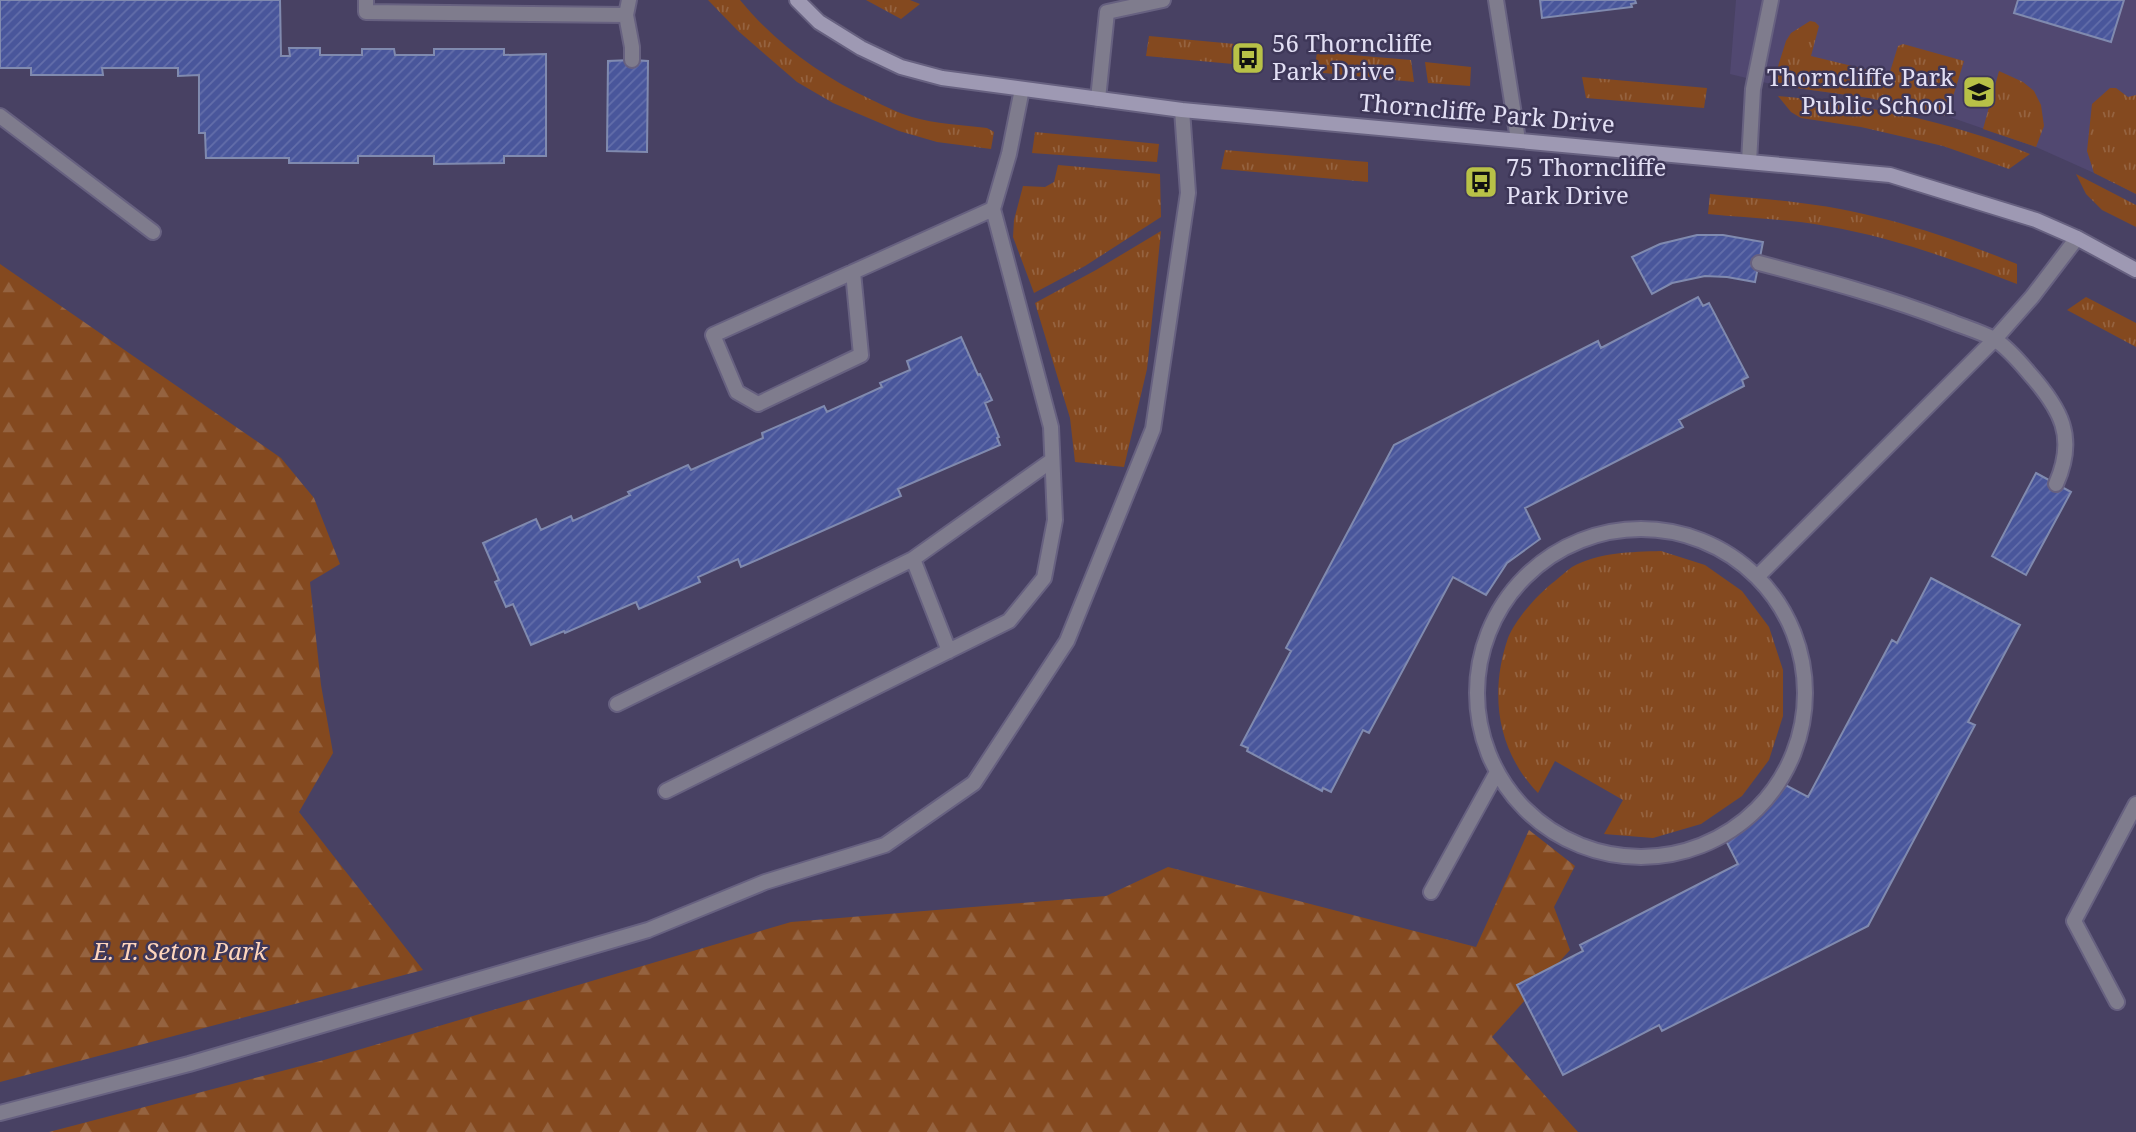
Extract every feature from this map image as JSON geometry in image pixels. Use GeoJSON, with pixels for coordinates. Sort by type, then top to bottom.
{"type":"FeatureCollection","features":[{"type":"Feature","properties":{"kind":"street","name":"Thorncliffe Park Drive"},"geometry":{"type":"LineString","coordinates":[[797,0],[819,22],[861,48],[901,67],[942,79],[1182,110],[1890,175],[2036,219],[2136,270]]}},
{"type":"Feature","properties":{"kind":"lane"},"geometry":{"type":"LineString","coordinates":[[366,0],[366,12],[627,7],[632,60]]}},
{"type":"Feature","properties":{"kind":"lane"},"geometry":{"type":"LineString","coordinates":[[1098,99],[1107,12],[1163,0]]}},
{"type":"Feature","properties":{"kind":"lane"},"geometry":{"type":"LineString","coordinates":[[1496,0],[1518,140]]}},
{"type":"Feature","properties":{"kind":"lane"},"geometry":{"type":"LineString","coordinates":[[1749,162],[1753,89],[1770,0]]}},
{"type":"Feature","properties":{"kind":"lane"},"geometry":{"type":"LineString","coordinates":[[666,791],[1009,621],[1044,578],[1055,520],[1051,427],[993,209],[1009,154],[1022,89]]}},
{"type":"Feature","properties":{"kind":"lane"},"geometry":{"type":"LineString","coordinates":[[0,1113],[189,1064],[648,930],[765,882],[885,845],[974,783],[1067,641],[1153,429],[1188,193],[1182,110]]}},
{"type":"Feature","properties":{"kind":"lane"},"geometry":{"type":"LineString","coordinates":[[0,116],[153,232]]}},
{"type":"Feature","properties":{"kind":"lane"},"geometry":{"type":"LineString","coordinates":[[853,272],[861,355],[758,404],[737,392],[713,335],[853,272],[993,209]]}},
{"type":"Feature","properties":{"kind":"lane"},"geometry":{"type":"LineString","coordinates":[[1758,576],[1994,340],[2032,297],[2077,238]]}},
{"type":"Feature","properties":{"kind":"lane"},"geometry":{"type":"LineString","coordinates":[[1759,263],[1909,305],[1994,340],[2035,380],[2060,415],[2066,446],[2056,484]]}},
{"type":"Feature","properties":{"kind":"lane"},"geometry":{"type":"LineString","coordinates":[[617,704],[913,559],[1051,461]]}},
{"type":"Feature","properties":{"kind":"lane"},"geometry":{"type":"LineString","coordinates":[[1666,529],[1716,545],[1758,576],[1791,621],[1806,676],[1804,710],[1802,732],[1779,784],[1741,825],[1690,851],[1635,859],[1579,847],[1531,818],[1496,774],[1478,724],[1477,672],[1492,622],[1522,578],[1564,547],[1613,530],[1666,529]]}},
{"type":"Feature","properties":{"kind":"lane"},"geometry":{"type":"LineString","coordinates":[[913,559],[949,651]]}},
{"type":"Feature","properties":{"kind":"lane"},"geometry":{"type":"LineString","coordinates":[[1430,892],[1496,774]]}},
{"type":"Feature","properties":{"kind":"lane"},"geometry":{"type":"LineString","coordinates":[[2117,1002],[2074,921],[2136,804]]}},
{"type":"Feature","properties":{"kind":"shaded area","name":"Thorncliffe Park Public School"},"geometry":{"type":"Polygon","coordinates":[[[1736,0],[2136,0],[2136,194],[2036,147],[1947,116],[1869,98],[1775,85],[1730,74],[1736,0]]]}},
{"type":"Feature","properties":{"kind":"green space"},"geometry":{"type":"Polygon","coordinates":[[[708,0],[740,0],[769,31],[800,58],[853,91],[892,109],[930,121],[987,128],[994,132],[991,149],[937,142],[899,131],[833,103],[797,82],[737,30],[708,0]]]}},
{"type":"Feature","properties":{"kind":"green space"},"geometry":{"type":"Polygon","coordinates":[[[866,0],[910,0],[920,4],[901,19],[866,0]]]}},
{"type":"Feature","properties":{"kind":"green space"},"geometry":{"type":"Polygon","coordinates":[[[1810,21],[1819,26],[1811,56],[1889,75],[1898,46],[1903,44],[1964,61],[1947,116],[1869,98],[1775,85],[1774,79],[1786,41],[1791,33],[1810,21]]]}},
{"type":"Feature","properties":{"kind":"green space"},"geometry":{"type":"Polygon","coordinates":[[[1149,36],[1235,44],[1233,64],[1146,56],[1149,36]]]}},
{"type":"Feature","properties":{"kind":"green space"},"geometry":{"type":"Polygon","coordinates":[[[1317,52],[1411,60],[1414,82],[1314,72],[1317,52]]]}},
{"type":"Feature","properties":{"kind":"green space"},"geometry":{"type":"Polygon","coordinates":[[[1425,62],[1471,67],[1470,86],[1428,83],[1425,62]]]}},
{"type":"Feature","properties":{"kind":"green space"},"geometry":{"type":"Polygon","coordinates":[[[1999,71],[2023,82],[2034,91],[2041,105],[2044,126],[2036,147],[1983,129],[1999,71]]]}},
{"type":"Feature","properties":{"kind":"green space"},"geometry":{"type":"Polygon","coordinates":[[[1582,77],[1707,88],[1704,108],[1586,98],[1582,77]]]}},
{"type":"Feature","properties":{"kind":"green space"},"geometry":{"type":"Polygon","coordinates":[[[2110,88],[2116,88],[2128,97],[2136,95],[2136,194],[2094,173],[2087,151],[2092,104],[2110,88]]]}},
{"type":"Feature","properties":{"kind":"green space"},"geometry":{"type":"Polygon","coordinates":[[[1778,96],[1874,109],[1938,123],[2030,154],[2009,169],[1943,146],[1861,127],[1801,118],[1791,112],[1778,96]]]}},
{"type":"Feature","properties":{"kind":"green space"},"geometry":{"type":"Polygon","coordinates":[[[1035,132],[1159,144],[1157,162],[1032,153],[1035,132]]]}},
{"type":"Feature","properties":{"kind":"green space"},"geometry":{"type":"Polygon","coordinates":[[[1225,150],[1368,162],[1368,182],[1221,169],[1225,150]]]}},
{"type":"Feature","properties":{"kind":"green space"},"geometry":{"type":"Polygon","coordinates":[[[1058,165],[1160,174],[1161,217],[1085,266],[1034,293],[1013,237],[1014,220],[1023,186],[1045,187],[1054,182],[1058,165]]]}},
{"type":"Feature","properties":{"kind":"green space"},"geometry":{"type":"Polygon","coordinates":[[[2076,174],[2136,205],[2136,227],[2102,210],[2086,194],[2076,174]]]}},
{"type":"Feature","properties":{"kind":"green space"},"geometry":{"type":"Polygon","coordinates":[[[1710,194],[1829,207],[1911,226],[2017,264],[2017,284],[1923,250],[1851,231],[1797,222],[1708,214],[1710,194]]]}},
{"type":"Feature","properties":{"kind":"green space"},"geometry":{"type":"Polygon","coordinates":[[[1161,231],[1147,369],[1124,467],[1075,462],[1070,418],[1035,303],[1161,231]]]}},
{"type":"Feature","properties":{"kind":"green space","name":"E. T. Seton Park"},"geometry":{"type":"Polygon","coordinates":[[[0,264],[281,458],[314,498],[340,564],[310,582],[321,685],[333,753],[299,812],[423,970],[0,1082],[0,264]]]}},
{"type":"Feature","properties":{"kind":"green space"},"geometry":{"type":"Polygon","coordinates":[[[2086,297],[2136,323],[2136,347],[2067,310],[2086,297]]]}},
{"type":"Feature","properties":{"kind":"green space"},"geometry":{"type":"Polygon","coordinates":[[[1661,551],[1705,565],[1742,591],[1769,627],[1783,670],[1783,716],[1769,760],[1742,796],[1701,824],[1653,838],[1604,834],[1623,800],[1555,761],[1538,793],[1513,759],[1500,720],[1498,700],[1502,659],[1508,638],[1522,614],[1542,592],[1572,567],[1605,556],[1661,551]]]}},
{"type":"Feature","properties":{"kind":"green space"},"geometry":{"type":"Polygon","coordinates":[[[1529,830],[1575,866],[1554,907],[1570,950],[1492,1037],[1578,1132],[49,1132],[324,1060],[791,922],[1106,896],[1168,867],[1476,947],[1529,830]]]}},
{"type":"Feature","properties":{"kind":"building"},"geometry":{"type":"Polygon","coordinates":[[[0,0],[280,0],[281,56],[290,56],[289,48],[320,48],[320,55],[362,55],[362,49],[394,49],[395,55],[434,55],[434,49],[504,49],[504,55],[546,54],[546,156],[504,156],[504,163],[434,164],[434,156],[358,156],[358,163],[289,163],[289,158],[206,158],[205,133],[199,133],[199,75],[178,76],[178,68],[102,68],[103,75],[31,75],[31,68],[0,68],[0,0]]]}},
{"type":"Feature","properties":{"kind":"building"},"geometry":{"type":"Polygon","coordinates":[[[1540,0],[1635,0],[1636,3],[1631,4],[1632,7],[1542,18],[1540,0]]]}},
{"type":"Feature","properties":{"kind":"building"},"geometry":{"type":"Polygon","coordinates":[[[2018,0],[2124,0],[2111,42],[2014,13],[2018,0]]]}},
{"type":"Feature","properties":{"kind":"building"},"geometry":{"type":"Polygon","coordinates":[[[608,61],[648,61],[647,152],[607,151],[608,61]]]}},
{"type":"Feature","properties":{"kind":"building"},"geometry":{"type":"Polygon","coordinates":[[[1697,235],[1723,235],[1763,242],[1755,282],[1705,276],[1672,283],[1652,294],[1632,257],[1660,244],[1697,235]]]}},
{"type":"Feature","properties":{"kind":"building"},"geometry":{"type":"Polygon","coordinates":[[[1698,297],[1703,306],[1709,303],[1748,377],[1742,380],[1744,386],[1679,420],[1683,427],[1525,508],[1540,539],[1507,563],[1486,595],[1453,577],[1369,733],[1363,730],[1331,792],[1323,788],[1322,791],[1247,751],[1248,748],[1241,745],[1291,651],[1286,648],[1394,445],[1598,341],[1601,348],[1698,297]]]}},
{"type":"Feature","properties":{"kind":"building"},"geometry":{"type":"Polygon","coordinates":[[[961,337],[992,400],[985,403],[1000,445],[898,489],[901,496],[741,567],[738,559],[698,577],[700,582],[639,609],[636,602],[531,645],[513,604],[506,607],[495,582],[499,580],[483,543],[536,519],[541,530],[571,516],[573,521],[688,465],[691,470],[763,438],[762,433],[824,406],[827,412],[882,387],[880,383],[910,370],[907,361],[961,337]]]}},
{"type":"Feature","properties":{"kind":"building"},"geometry":{"type":"Polygon","coordinates":[[[2036,473],[2071,492],[2026,575],[1992,556],[2036,473]]]}},
{"type":"Feature","properties":{"kind":"building"},"geometry":{"type":"Polygon","coordinates":[[[1931,578],[2020,625],[1968,722],[1975,725],[1868,926],[1662,1031],[1659,1025],[1563,1075],[1517,985],[1583,951],[1580,945],[1738,864],[1721,831],[1751,809],[1776,780],[1808,797],[1892,640],[1897,643],[1931,578]]]}},
{"type":"Feature","properties":{"kind":"place","name":"56 Thorncliffe Park Drive"},"geometry":{"type":"Point","coordinates":[1248,58]}},
{"type":"Feature","properties":{"kind":"place","name":"Thorncliffe Park Public School"},"geometry":{"type":"Point","coordinates":[1979,92]}},
{"type":"Feature","properties":{"kind":"place","name":"75 Thorncliffe Park Drive"},"geometry":{"type":"Point","coordinates":[1481,182]}}]}
